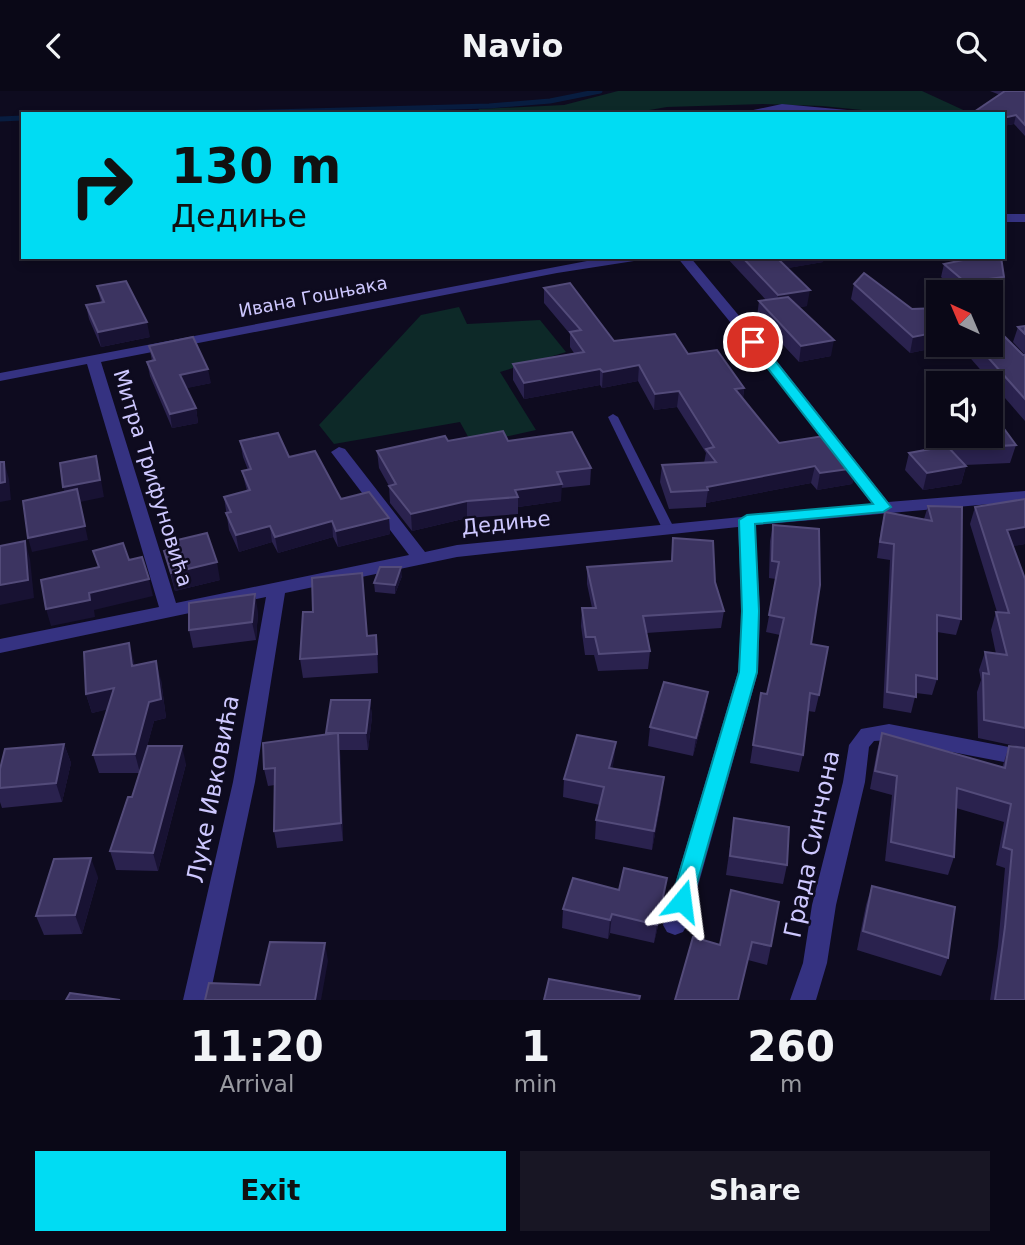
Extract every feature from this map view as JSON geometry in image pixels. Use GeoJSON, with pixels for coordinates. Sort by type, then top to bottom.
{"type":"FeatureCollection","features":[{"type":"Feature","properties":{"kind":"street"},"geometry":{"type":"LineString","coordinates":[[751,112],[782,107],[836,112]]}},
{"type":"Feature","properties":{"kind":"street"},"geometry":{"type":"LineString","coordinates":[[1005,218],[1025,218]]}},
{"type":"Feature","properties":{"kind":"street","name":"Ивана Гошњака"},"geometry":{"type":"LineString","coordinates":[[0,377],[622,259]]}},
{"type":"Feature","properties":{"kind":"street"},"geometry":{"type":"LineString","coordinates":[[685,259],[771,363],[883,507]]}},
{"type":"Feature","properties":{"kind":"street","name":"Митра Трифуновића"},"geometry":{"type":"LineString","coordinates":[[93,359],[169,610]]}},
{"type":"Feature","properties":{"kind":"street"},"geometry":{"type":"LineString","coordinates":[[340,452],[419,557]]}},
{"type":"Feature","properties":{"kind":"street","name":"Дедиње"},"geometry":{"type":"LineString","coordinates":[[0,646],[457,551],[747,520],[1025,496]]}},
{"type":"Feature","properties":{"kind":"street"},"geometry":{"type":"LineString","coordinates":[[674,925],[748,672],[751,611],[747,520]]}},
{"type":"Feature","properties":{"kind":"street","name":"Луке Ивковића"},"geometry":{"type":"LineString","coordinates":[[196,1000],[244,782],[277,588]]}},
{"type":"Feature","properties":{"kind":"street","name":"Града Синчона"},"geometry":{"type":"LineString","coordinates":[[803,1000],[815,963],[824,905],[854,782],[859,744],[868,734],[889,732],[1025,758]]}},
{"type":"Feature","properties":{"kind":"lane"},"geometry":{"type":"LineString","coordinates":[[613,417],[668,528]]}},
{"type":"Feature","properties":{"kind":"green space"},"geometry":{"type":"Polygon","coordinates":[[[618,91],[922,91],[968,112],[882,112],[763,104],[667,107],[638,112],[477,112],[479,109],[564,105],[618,91]]]}},
{"type":"Feature","properties":{"kind":"green space"},"geometry":{"type":"Polygon","coordinates":[[[459,307],[467,324],[540,320],[566,352],[500,372],[536,430],[472,444],[460,422],[334,444],[319,425],[421,315],[459,307]]]}},
{"type":"Feature","properties":{"kind":"building"},"geometry":{"type":"Polygon","coordinates":[[[1005,91],[1025,91],[1025,125],[1016,115],[1005,118],[1005,112],[974,112],[1005,91]]]}},
{"type":"Feature","properties":{"kind":"building"},"geometry":{"type":"Polygon","coordinates":[[[744,259],[778,259],[810,290],[778,295],[744,259]]]}},
{"type":"Feature","properties":{"kind":"building"},"geometry":{"type":"Polygon","coordinates":[[[968,259],[1001,259],[1004,277],[963,280],[944,264],[968,259]]]}},
{"type":"Feature","properties":{"kind":"building"},"geometry":{"type":"Polygon","coordinates":[[[864,273],[912,309],[926,308],[926,334],[913,337],[854,284],[864,273]]]}},
{"type":"Feature","properties":{"kind":"building"},"geometry":{"type":"Polygon","coordinates":[[[126,281],[147,322],[98,332],[86,305],[104,302],[97,286],[126,281]]]}},
{"type":"Feature","properties":{"kind":"building"},"geometry":{"type":"Polygon","coordinates":[[[570,283],[614,341],[675,334],[688,354],[717,350],[744,388],[735,389],[779,443],[830,435],[856,468],[820,473],[815,466],[707,487],[708,490],[671,492],[662,465],[716,462],[706,449],[714,447],[679,391],[655,394],[639,365],[524,383],[513,364],[584,352],[570,332],[581,330],[544,288],[570,283]]]}},
{"type":"Feature","properties":{"kind":"building"},"geometry":{"type":"Polygon","coordinates":[[[788,297],[834,340],[801,346],[759,301],[788,297]]]}},
{"type":"Feature","properties":{"kind":"building"},"geometry":{"type":"Polygon","coordinates":[[[1003,335],[1025,355],[1025,399],[1003,371],[988,357],[1003,357],[1003,335]]]}},
{"type":"Feature","properties":{"kind":"building"},"geometry":{"type":"Polygon","coordinates":[[[193,337],[208,369],[180,375],[196,408],[170,414],[147,362],[155,360],[149,346],[193,337]]]}},
{"type":"Feature","properties":{"kind":"building"},"geometry":{"type":"Polygon","coordinates":[[[1003,427],[1016,445],[1003,446],[1003,427]]]}},
{"type":"Feature","properties":{"kind":"building"},"geometry":{"type":"Polygon","coordinates":[[[503,431],[508,441],[572,432],[591,468],[557,472],[562,484],[515,490],[518,497],[467,501],[411,514],[389,486],[396,484],[377,451],[445,436],[448,441],[503,431]]]}},
{"type":"Feature","properties":{"kind":"building"},"geometry":{"type":"Polygon","coordinates":[[[278,433],[289,457],[315,451],[341,499],[369,492],[389,518],[336,531],[332,521],[275,537],[270,526],[236,535],[226,513],[231,512],[224,497],[250,490],[242,471],[251,469],[240,441],[278,433]]]}},
{"type":"Feature","properties":{"kind":"building"},"geometry":{"type":"Polygon","coordinates":[[[949,448],[966,466],[927,473],[909,453],[949,448]]]}},
{"type":"Feature","properties":{"kind":"building"},"geometry":{"type":"Polygon","coordinates":[[[96,456],[100,480],[63,487],[60,463],[96,456]]]}},
{"type":"Feature","properties":{"kind":"building"},"geometry":{"type":"Polygon","coordinates":[[[0,462],[4,462],[5,482],[0,483],[0,462]]]}},
{"type":"Feature","properties":{"kind":"building"},"geometry":{"type":"Polygon","coordinates":[[[77,489],[85,526],[28,538],[23,501],[77,489]]]}},
{"type":"Feature","properties":{"kind":"building"},"geometry":{"type":"Polygon","coordinates":[[[1025,499],[1025,527],[1007,530],[1025,579],[1025,728],[984,720],[983,673],[989,674],[985,652],[1007,655],[996,612],[1009,613],[975,507],[1025,499]]]}},
{"type":"Feature","properties":{"kind":"building"},"geometry":{"type":"Polygon","coordinates":[[[928,506],[962,507],[961,619],[937,615],[937,679],[916,675],[916,697],[887,692],[894,544],[880,542],[885,512],[932,521],[928,506]]]}},
{"type":"Feature","properties":{"kind":"building"},"geometry":{"type":"Polygon","coordinates":[[[773,525],[819,529],[820,585],[811,644],[828,647],[819,695],[810,693],[803,755],[753,745],[761,693],[767,694],[784,618],[769,615],[779,562],[772,561],[773,525]]]}},
{"type":"Feature","properties":{"kind":"building"},"geometry":{"type":"Polygon","coordinates":[[[207,533],[217,562],[171,573],[164,551],[171,549],[169,542],[207,533]]]}},
{"type":"Feature","properties":{"kind":"building"},"geometry":{"type":"Polygon","coordinates":[[[673,538],[713,541],[715,582],[724,611],[643,616],[650,651],[599,654],[595,637],[586,637],[582,608],[596,608],[587,567],[672,561],[673,538]]]}},
{"type":"Feature","properties":{"kind":"building"},"geometry":{"type":"Polygon","coordinates":[[[25,541],[28,580],[0,585],[0,546],[25,541]]]}},
{"type":"Feature","properties":{"kind":"building"},"geometry":{"type":"Polygon","coordinates":[[[123,543],[129,560],[142,557],[149,579],[89,593],[90,600],[46,609],[41,580],[99,567],[93,551],[123,543]]]}},
{"type":"Feature","properties":{"kind":"building"},"geometry":{"type":"Polygon","coordinates":[[[380,567],[401,567],[395,585],[374,583],[380,567]]]}},
{"type":"Feature","properties":{"kind":"building"},"geometry":{"type":"Polygon","coordinates":[[[362,573],[367,636],[376,635],[377,654],[300,659],[303,612],[313,612],[312,578],[362,573]]]}},
{"type":"Feature","properties":{"kind":"building"},"geometry":{"type":"Polygon","coordinates":[[[255,594],[252,622],[189,630],[189,603],[255,594]]]}},
{"type":"Feature","properties":{"kind":"building"},"geometry":{"type":"Polygon","coordinates":[[[129,643],[132,666],[156,661],[161,699],[149,702],[135,754],[93,755],[114,688],[86,694],[84,652],[129,643]]]}},
{"type":"Feature","properties":{"kind":"building"},"geometry":{"type":"Polygon","coordinates":[[[664,682],[708,692],[696,738],[650,727],[664,682]]]}},
{"type":"Feature","properties":{"kind":"building"},"geometry":{"type":"Polygon","coordinates":[[[331,700],[370,700],[366,733],[338,733],[341,823],[274,831],[275,768],[264,769],[263,743],[337,733],[326,733],[331,700]]]}},
{"type":"Feature","properties":{"kind":"building"},"geometry":{"type":"Polygon","coordinates":[[[882,733],[1005,768],[1009,746],[1025,748],[1025,1000],[995,1000],[1012,850],[1003,847],[1011,804],[957,788],[954,857],[891,842],[897,776],[875,771],[882,733]]]}},
{"type":"Feature","properties":{"kind":"building"},"geometry":{"type":"Polygon","coordinates":[[[577,735],[616,742],[609,768],[664,777],[654,831],[596,820],[604,787],[564,779],[577,735]]]}},
{"type":"Feature","properties":{"kind":"building"},"geometry":{"type":"Polygon","coordinates":[[[64,744],[56,783],[0,788],[0,769],[5,749],[64,744]]]}},
{"type":"Feature","properties":{"kind":"building"},"geometry":{"type":"Polygon","coordinates":[[[148,746],[182,746],[153,853],[110,851],[128,797],[132,797],[148,746]]]}},
{"type":"Feature","properties":{"kind":"building"},"geometry":{"type":"Polygon","coordinates":[[[734,818],[789,827],[787,865],[730,856],[734,818]]]}},
{"type":"Feature","properties":{"kind":"building"},"geometry":{"type":"Polygon","coordinates":[[[91,858],[75,915],[36,916],[54,859],[91,858]]]}},
{"type":"Feature","properties":{"kind":"building"},"geometry":{"type":"Polygon","coordinates":[[[624,868],[667,878],[657,925],[612,914],[610,920],[563,909],[573,878],[619,890],[624,868]]]}},
{"type":"Feature","properties":{"kind":"building"},"geometry":{"type":"Polygon","coordinates":[[[872,886],[955,907],[948,958],[863,931],[872,886]]]}},
{"type":"Feature","properties":{"kind":"building"},"geometry":{"type":"Polygon","coordinates":[[[731,890],[779,902],[771,946],[752,942],[738,1000],[675,1000],[693,937],[720,945],[731,890]]]}},
{"type":"Feature","properties":{"kind":"building"},"geometry":{"type":"Polygon","coordinates":[[[270,942],[325,943],[315,1000],[205,1000],[209,983],[260,985],[270,942]]]}},
{"type":"Feature","properties":{"kind":"building"},"geometry":{"type":"Polygon","coordinates":[[[549,979],[640,996],[639,1000],[544,1000],[549,979]]]}},
{"type":"Feature","properties":{"kind":"building"},"geometry":{"type":"Polygon","coordinates":[[[70,993],[120,1000],[66,1000],[70,993]]]}},
{"type":"Feature","properties":{"kind":"waterway"},"geometry":{"type":"LineString","coordinates":[[276,112],[489,106],[550,101],[600,91]]}},
{"type":"Feature","properties":{"kind":"waterway"},"geometry":{"type":"LineString","coordinates":[[0,119],[21,118]]}},
{"type":"Feature","properties":{"kind":"route"},"geometry":{"type":"LineString","coordinates":[[682,901],[748,672],[751,611],[747,520],[883,507],[753,342]]}}]}
